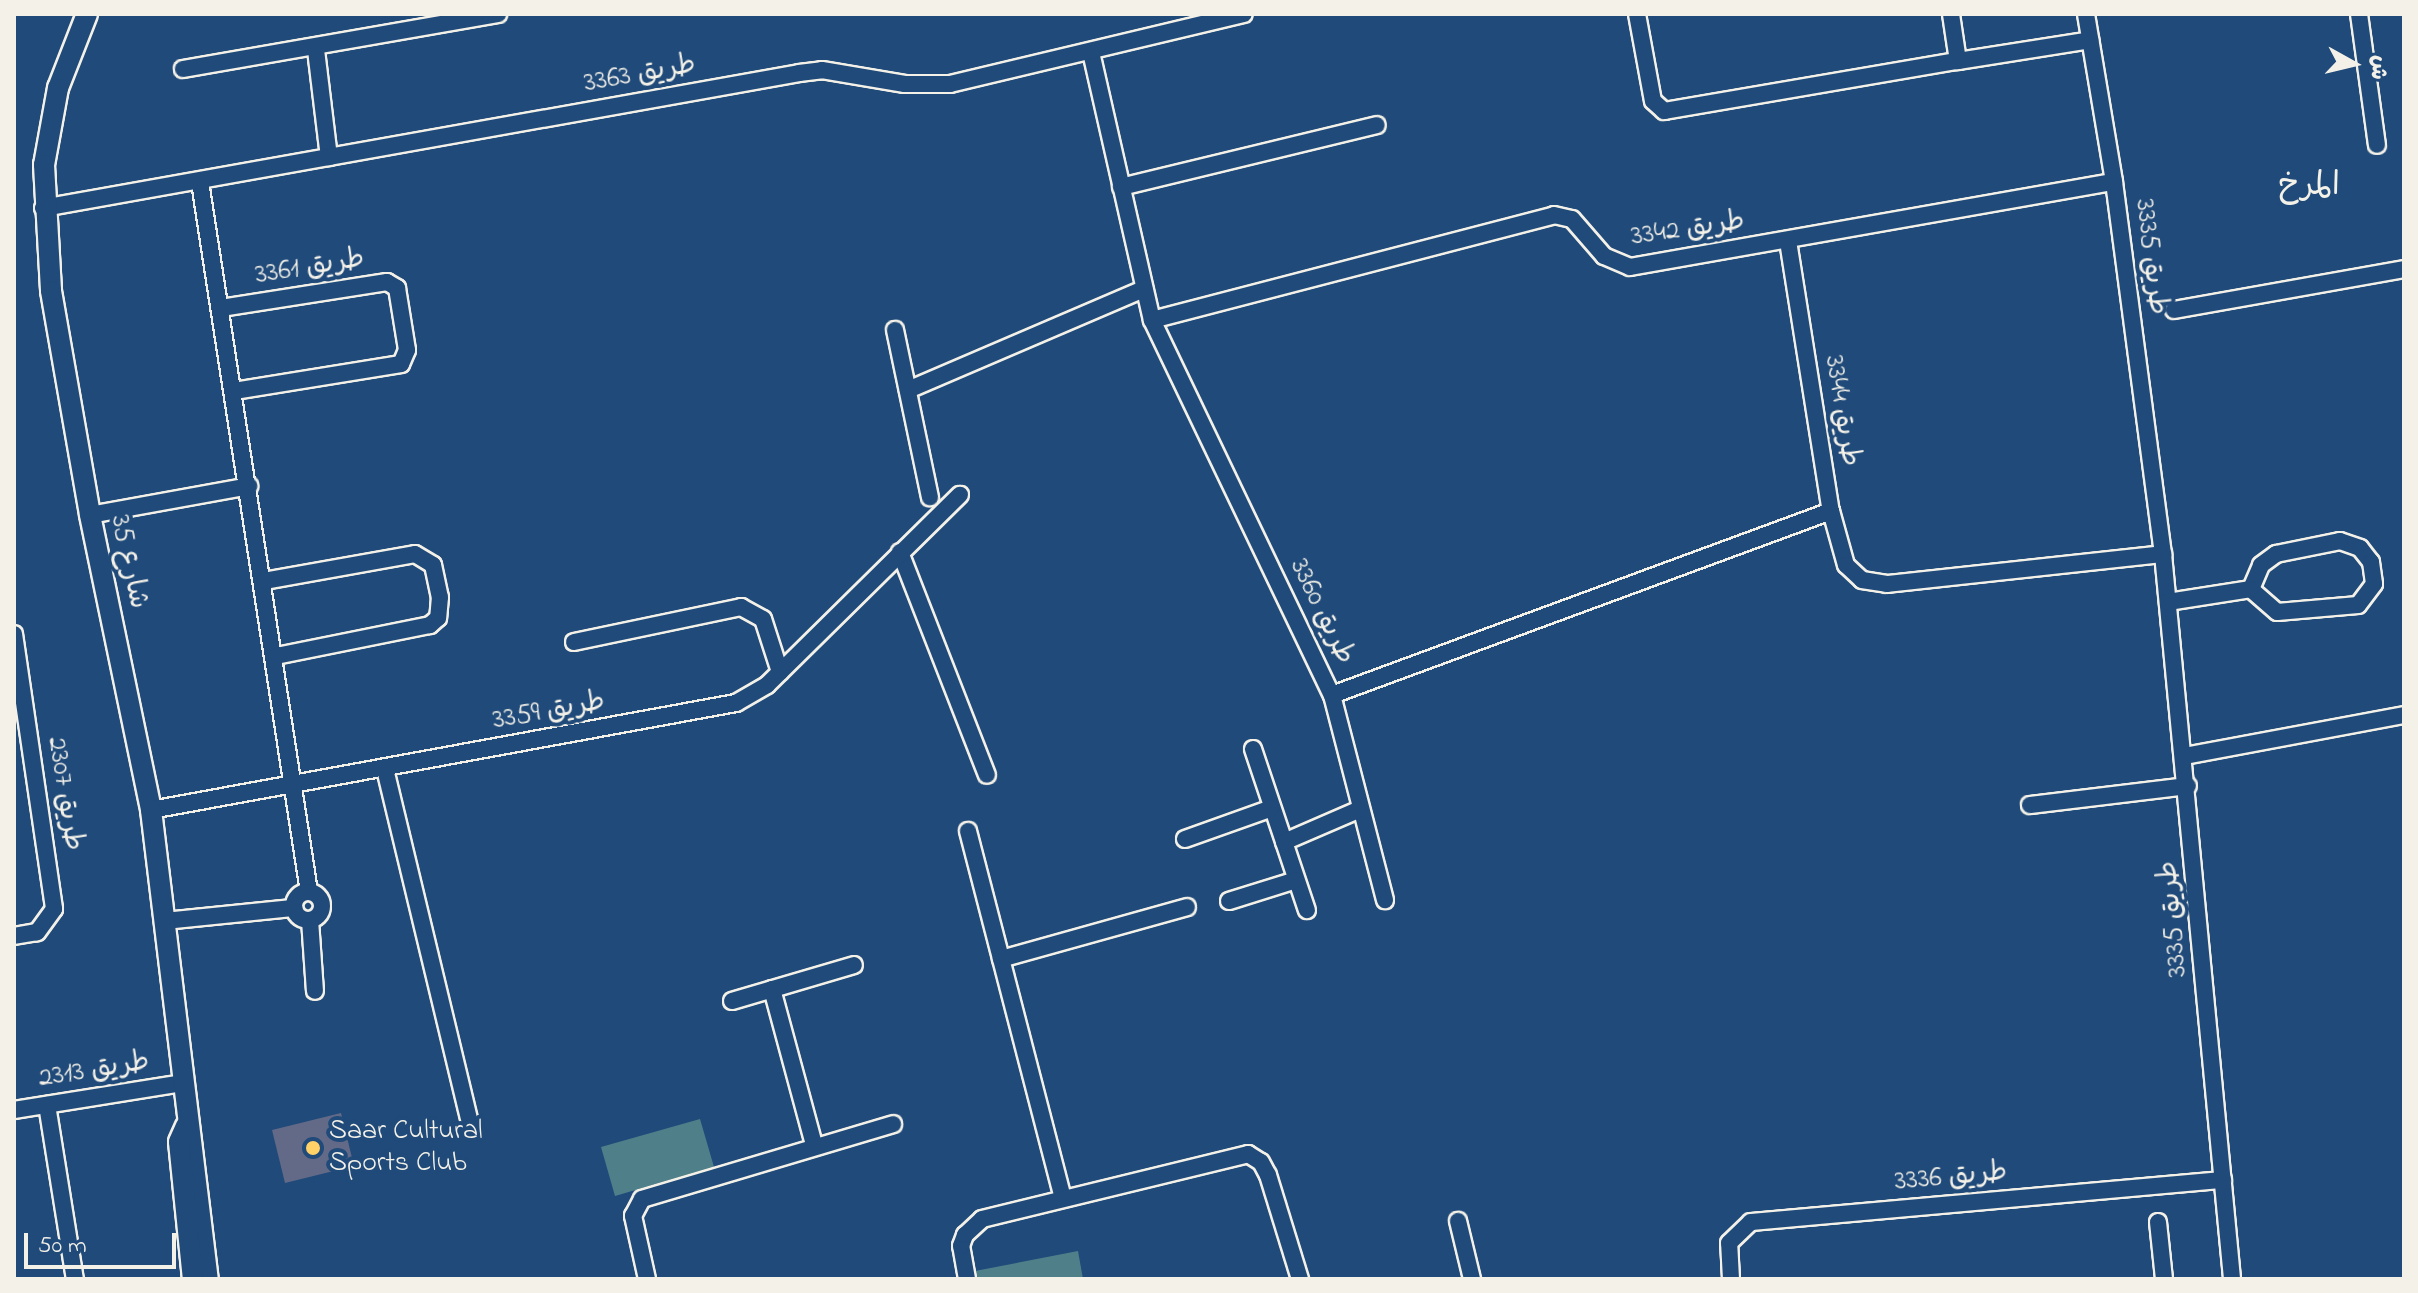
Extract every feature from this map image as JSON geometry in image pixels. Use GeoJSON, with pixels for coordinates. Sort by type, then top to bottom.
{"type":"FeatureCollection","features":[{"type":"Feature","properties":{"kind":"street","name":"شارع 35"},"geometry":{"type":"LineString","coordinates":[[87,14],[53,111],[43,208],[63,371],[151,810],[186,1126],[193,1141],[208,1279]]}},
{"type":"Feature","properties":{"kind":"street"},"geometry":{"type":"LineString","coordinates":[[183,69],[316,50],[498,14]]}},
{"type":"Feature","properties":{"kind":"street","name":"طريق 3363"},"geometry":{"type":"LineString","coordinates":[[43,208],[799,73],[842,72],[928,87],[1091,52],[1244,14]]}},
{"type":"Feature","properties":{"kind":"street"},"geometry":{"type":"LineString","coordinates":[[1637,14],[1653,101],[1664,111],[2090,40]]}},
{"type":"Feature","properties":{"kind":"street"},"geometry":{"type":"LineString","coordinates":[[1951,14],[1958,61]]}},
{"type":"Feature","properties":{"kind":"street","name":"طريق 3335"},"geometry":{"type":"LineString","coordinates":[[2086,14],[2114,182],[2163,554],[2188,786],[2232,1279]]}},
{"type":"Feature","properties":{"kind":"street"},"geometry":{"type":"LineString","coordinates":[[2359,14],[2377,145]]}},
{"type":"Feature","properties":{"kind":"street"},"geometry":{"type":"LineString","coordinates":[[316,50],[329,157]]}},
{"type":"Feature","properties":{"kind":"street","name":"طريق 3360"},"geometry":{"type":"LineString","coordinates":[[1091,52],[1152,320],[1332,695],[1831,511]]}},
{"type":"Feature","properties":{"kind":"street"},"geometry":{"type":"LineString","coordinates":[[1121,187],[1377,125]]}},
{"type":"Feature","properties":{"kind":"street","name":"طريق 3361"},"geometry":{"type":"LineString","coordinates":[[200,182],[296,784],[309,892]]}},
{"type":"Feature","properties":{"kind":"street","name":"طريق 3342"},"geometry":{"type":"LineString","coordinates":[[1152,320],[1554,215],[1572,219],[1604,256],[1630,267],[2114,182]]}},
{"type":"Feature","properties":{"kind":"street","name":"طريق 3344"},"geometry":{"type":"LineString","coordinates":[[1788,241],[1831,511],[1846,565],[1862,580],[1887,584],[2163,554]]}},
{"type":"Feature","properties":{"kind":"street"},"geometry":{"type":"LineString","coordinates":[[2174,310],[2404,269]]}},
{"type":"Feature","properties":{"kind":"street","name":"طريق 3361"},"geometry":{"type":"LineString","coordinates":[[221,308],[387,282],[397,288],[407,350],[401,364],[234,391]]}},
{"type":"Feature","properties":{"kind":"street"},"geometry":{"type":"LineString","coordinates":[[908,390],[1144,289]]}},
{"type":"Feature","properties":{"kind":"street"},"geometry":{"type":"LineString","coordinates":[[895,330],[930,497]]}},
{"type":"Feature","properties":{"kind":"street"},"geometry":{"type":"LineString","coordinates":[[90,515],[249,486]]}},
{"type":"Feature","properties":{"kind":"street","name":"طريق 3359"},"geometry":{"type":"LineString","coordinates":[[151,810],[719,708],[752,695],[780,672],[960,495]]}},
{"type":"Feature","properties":{"kind":"street"},"geometry":{"type":"LineString","coordinates":[[2340,541],[2360,548],[2371,562],[2374,584],[2358,605],[2293,614],[2277,612],[2251,589],[2261,565],[2276,554],[2340,541]]}},
{"type":"Feature","properties":{"kind":"street"},"geometry":{"type":"LineString","coordinates":[[900,552],[987,775]]}},
{"type":"Feature","properties":{"kind":"street"},"geometry":{"type":"LineString","coordinates":[[264,581],[415,554],[433,565],[440,597],[438,618],[430,625],[276,656]]}},
{"type":"Feature","properties":{"kind":"street"},"geometry":{"type":"LineString","coordinates":[[2168,602],[2251,589]]}},
{"type":"Feature","properties":{"kind":"street"},"geometry":{"type":"LineString","coordinates":[[574,642],[741,607],[763,619],[780,672]]}},
{"type":"Feature","properties":{"kind":"street","name":"طريق 2307"},"geometry":{"type":"LineString","coordinates":[[14,634],[54,909],[37,932],[14,936]]}},
{"type":"Feature","properties":{"kind":"street"},"geometry":{"type":"LineString","coordinates":[[1332,695],[1358,810],[1385,900]]}},
{"type":"Feature","properties":{"kind":"street"},"geometry":{"type":"LineString","coordinates":[[2185,756],[2404,715]]}},
{"type":"Feature","properties":{"kind":"street"},"geometry":{"type":"LineString","coordinates":[[1253,749],[1307,910]]}},
{"type":"Feature","properties":{"kind":"street"},"geometry":{"type":"LineString","coordinates":[[385,769],[470,1124]]}},
{"type":"Feature","properties":{"kind":"street"},"geometry":{"type":"LineString","coordinates":[[2030,805],[2188,786]]}},
{"type":"Feature","properties":{"kind":"street"},"geometry":{"type":"LineString","coordinates":[[1185,839],[1272,808]]}},
{"type":"Feature","properties":{"kind":"street"},"geometry":{"type":"LineString","coordinates":[[1284,842],[1358,810]]}},
{"type":"Feature","properties":{"kind":"street"},"geometry":{"type":"LineString","coordinates":[[968,831],[1063,1198]]}},
{"type":"Feature","properties":{"kind":"street"},"geometry":{"type":"LineString","coordinates":[[1229,901],[1296,880]]}},
{"type":"Feature","properties":{"kind":"street"},"geometry":{"type":"LineString","coordinates":[[310,920],[299,917],[294,908],[296,898],[309,892],[319,897],[322,908],[310,920],[315,991]]}},
{"type":"Feature","properties":{"kind":"street"},"geometry":{"type":"LineString","coordinates":[[1001,959],[1187,907]]}},
{"type":"Feature","properties":{"kind":"street"},"geometry":{"type":"LineString","coordinates":[[165,921],[294,908]]}},
{"type":"Feature","properties":{"kind":"street"},"geometry":{"type":"LineString","coordinates":[[732,1001],[854,965]]}},
{"type":"Feature","properties":{"kind":"street"},"geometry":{"type":"LineString","coordinates":[[772,989],[814,1145]]}},
{"type":"Feature","properties":{"kind":"street","name":"طريق 2313"},"geometry":{"type":"LineString","coordinates":[[14,1110],[182,1083]]}},
{"type":"Feature","properties":{"kind":"street"},"geometry":{"type":"LineString","coordinates":[[47,1105],[75,1279]]}},
{"type":"Feature","properties":{"kind":"street"},"geometry":{"type":"LineString","coordinates":[[647,1279],[633,1216],[642,1199],[814,1145],[893,1124]]}},
{"type":"Feature","properties":{"kind":"street","name":"شارع 35"},"geometry":{"type":"LineString","coordinates":[[186,1126],[179,1142],[193,1279]]}},
{"type":"Feature","properties":{"kind":"street"},"geometry":{"type":"LineString","coordinates":[[967,1279],[961,1246],[972,1225],[1063,1198],[1248,1154],[1268,1175],[1300,1279]]}},
{"type":"Feature","properties":{"kind":"street","name":"طريق 3336"},"geometry":{"type":"LineString","coordinates":[[1731,1279],[1729,1243],[1751,1222],[2223,1180]]}},
{"type":"Feature","properties":{"kind":"street"},"geometry":{"type":"LineString","coordinates":[[1458,1221],[1472,1279]]}},
{"type":"Feature","properties":{"kind":"street"},"geometry":{"type":"LineString","coordinates":[[2158,1222],[2164,1279]]}},
{"type":"Feature","properties":{"kind":"green space"},"geometry":{"type":"Polygon","coordinates":[[[700,1119],[714,1167],[615,1196],[601,1147],[700,1119]]]}},
{"type":"Feature","properties":{"kind":"green space"},"geometry":{"type":"Polygon","coordinates":[[[1078,1251],[1083,1279],[977,1279],[975,1271],[1078,1251]]]}},
{"type":"Feature","properties":{"kind":"building","name":"Saar Cultural Sports Club"},"geometry":{"type":"Polygon","coordinates":[[[341,1113],[354,1166],[285,1183],[272,1130],[341,1113]]]}},
{"type":"Feature","properties":{"kind":"place","name":"Saar Cultural Sports Club"},"geometry":{"type":"Point","coordinates":[313,1148]}},
{"type":"Feature","properties":{"kind":"district","name":"المرخ"},"geometry":{"type":"Point","coordinates":[2309,187]}}]}
